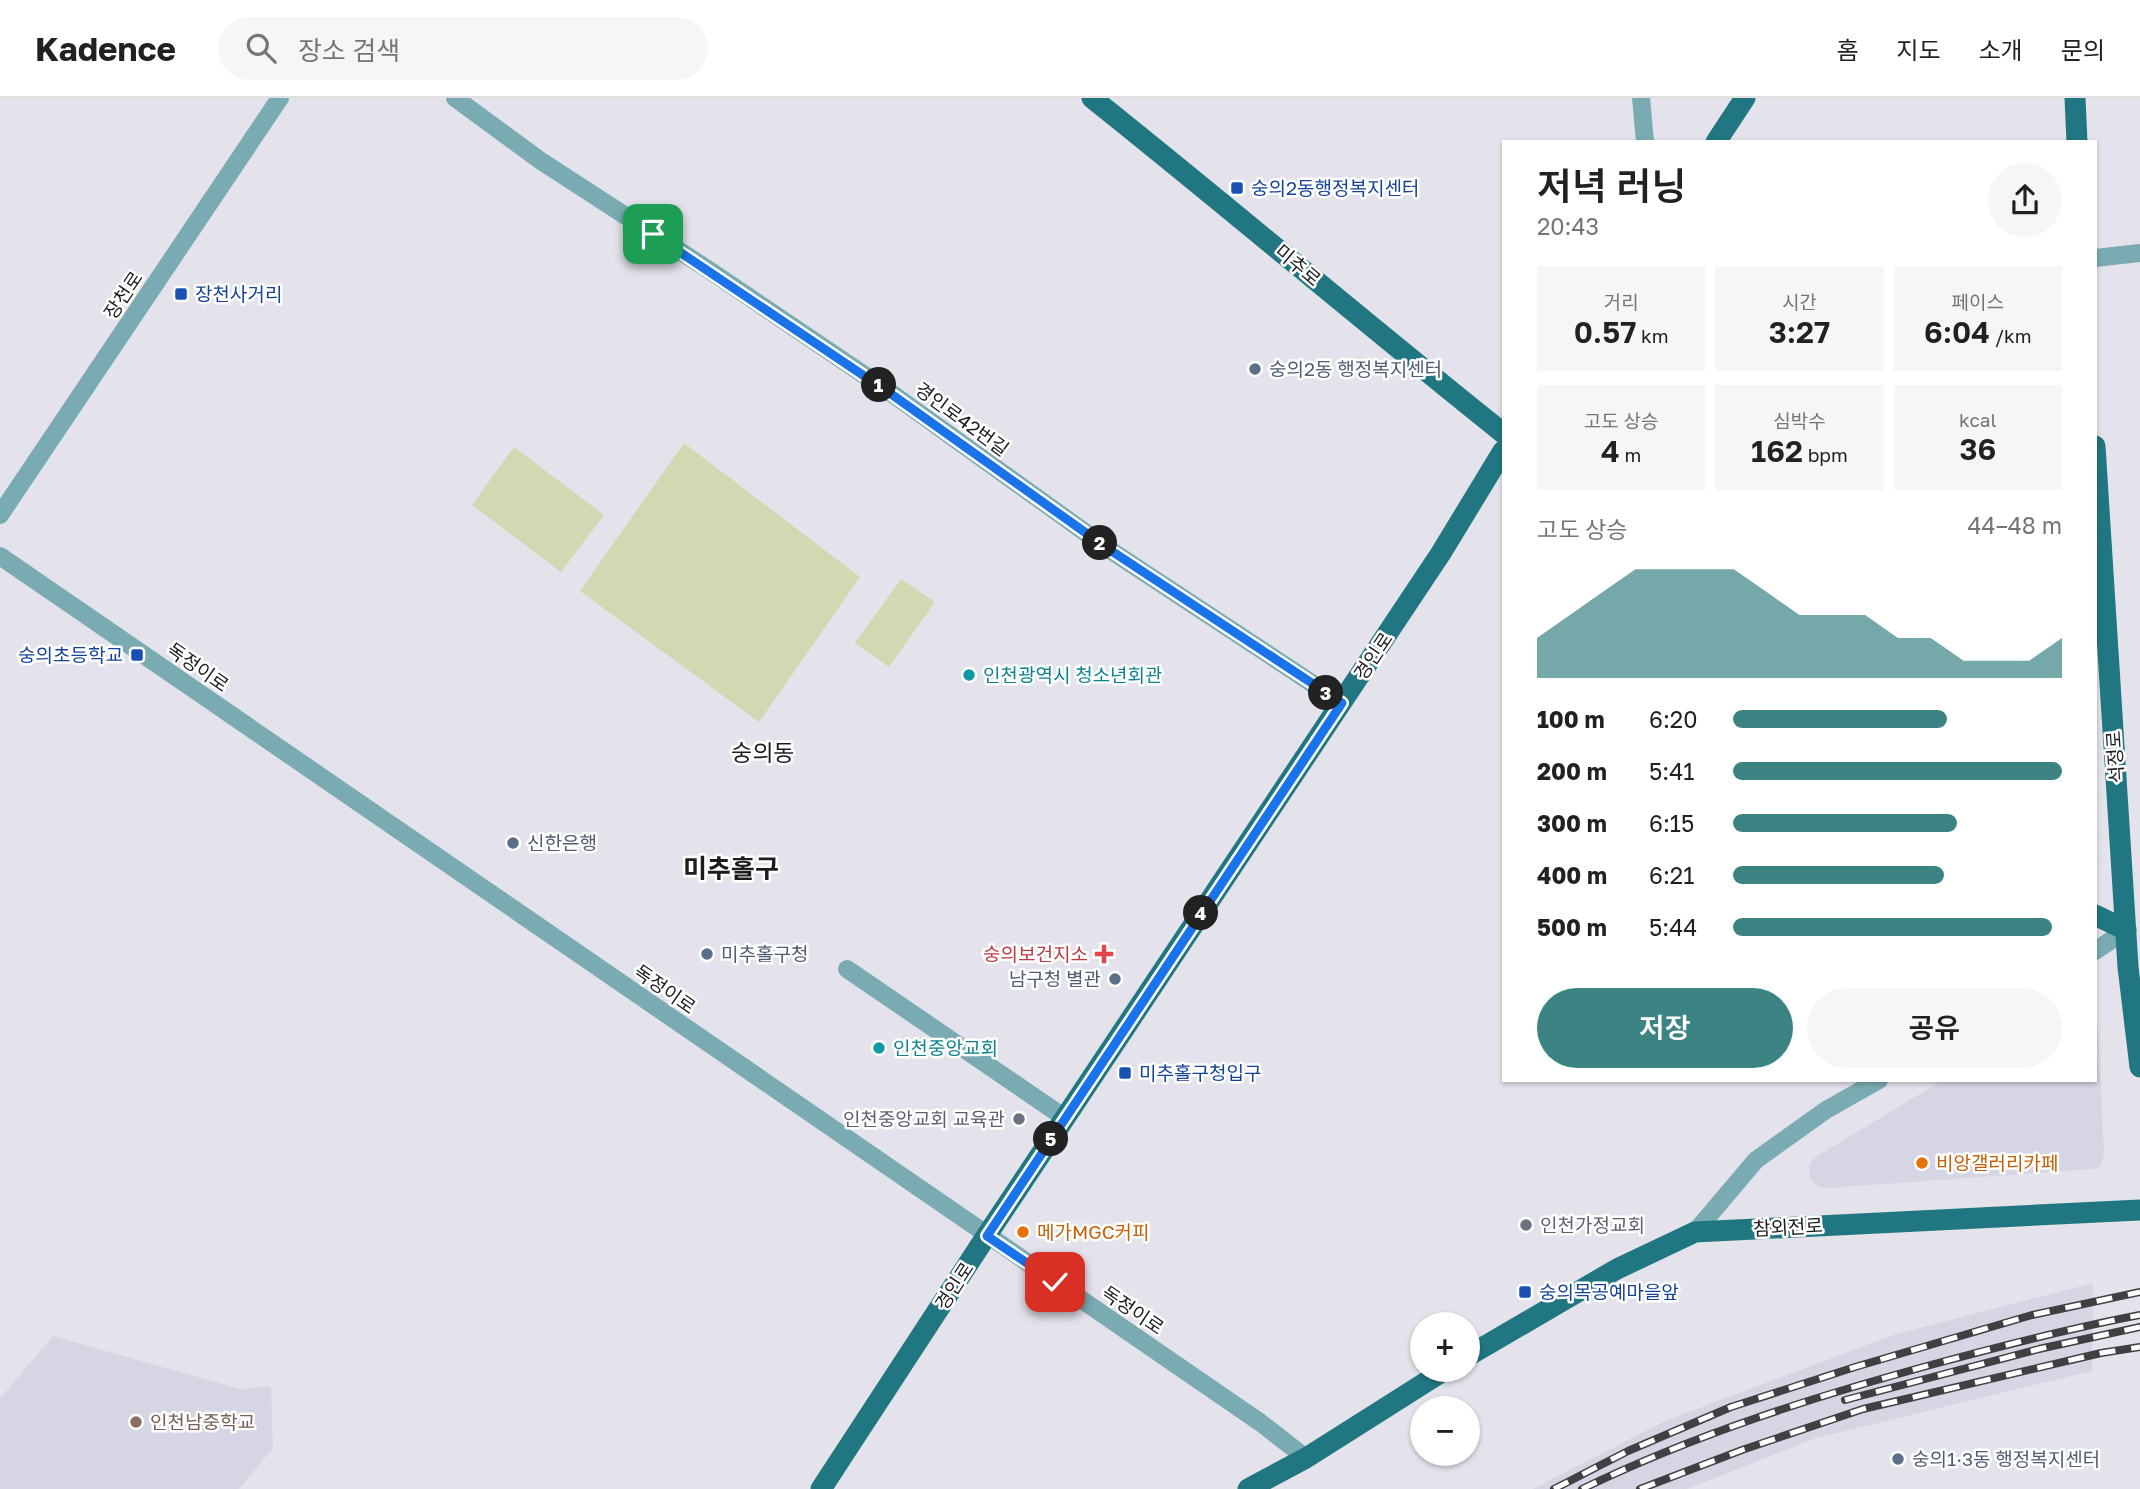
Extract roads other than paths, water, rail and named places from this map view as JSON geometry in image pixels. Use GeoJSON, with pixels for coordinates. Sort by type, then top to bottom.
{"type":"FeatureCollection","features":[{"type":"Feature","properties":{"kind":"main road","name":"미추로"},"geometry":{"type":"LineString","coordinates":[[1092,98],[1228,206],[1402,353],[1502,432]]}},
{"type":"Feature","properties":{"kind":"main road"},"geometry":{"type":"LineString","coordinates":[[1717,140],[1745,98]]}},
{"type":"Feature","properties":{"kind":"main road"},"geometry":{"type":"LineString","coordinates":[[2076,98],[2077,140]]}},
{"type":"Feature","properties":{"kind":"main road","name":"경인로"},"geometry":{"type":"LineString","coordinates":[[821,1489],[1441,554],[1502,453]]}},
{"type":"Feature","properties":{"kind":"main road","name":"석정로"},"geometry":{"type":"LineString","coordinates":[[2097,477],[2128,967],[2140,1067]]}},
{"type":"Feature","properties":{"kind":"main road"},"geometry":{"type":"LineString","coordinates":[[2097,916],[2126,930]]}},
{"type":"Feature","properties":{"kind":"main road","name":"참외전로"},"geometry":{"type":"LineString","coordinates":[[1480,1349],[1617,1269],[1695,1232],[2140,1210]]}},
{"type":"Feature","properties":{"kind":"main road"},"geometry":{"type":"LineString","coordinates":[[1248,1489],[1306,1458],[1426,1382]]}},
{"type":"Feature","properties":{"kind":"street","name":"장천로"},"geometry":{"type":"LineString","coordinates":[[0,516],[280,98]]}},
{"type":"Feature","properties":{"kind":"street","name":"경인로42번길"},"geometry":{"type":"LineString","coordinates":[[455,98],[541,161],[709,270],[894,396],[1107,548],[1342,703]]}},
{"type":"Feature","properties":{"kind":"street"},"geometry":{"type":"LineString","coordinates":[[1641,98],[1645,140]]}},
{"type":"Feature","properties":{"kind":"street"},"geometry":{"type":"LineString","coordinates":[[2097,258],[2140,253]]}},
{"type":"Feature","properties":{"kind":"street","name":"독정이로"},"geometry":{"type":"LineString","coordinates":[[0,556],[1261,1423],[1306,1458]]}},
{"type":"Feature","properties":{"kind":"street"},"geometry":{"type":"LineString","coordinates":[[2097,950],[2126,930]]}},
{"type":"Feature","properties":{"kind":"street"},"geometry":{"type":"LineString","coordinates":[[847,969],[1065,1118]]}},
{"type":"Feature","properties":{"kind":"street"},"geometry":{"type":"LineString","coordinates":[[1695,1232],[1756,1160],[1826,1110],[1875,1082]]}},
{"type":"Feature","properties":{"kind":"railway"},"geometry":{"type":"LineString","coordinates":[[1554,1489],[1628,1451],[1731,1407],[2032,1315],[2140,1292]]}},
{"type":"Feature","properties":{"kind":"railway"},"geometry":{"type":"LineString","coordinates":[[1582,1489],[1669,1451],[1802,1403],[1988,1350],[2140,1315]]}},
{"type":"Feature","properties":{"kind":"railway"},"geometry":{"type":"LineString","coordinates":[[1845,1400],[2039,1349],[2140,1327]]}},
{"type":"Feature","properties":{"kind":"railway"},"geometry":{"type":"LineString","coordinates":[[1640,1489],[1742,1450],[1863,1409],[2101,1353],[2140,1347]]}},
{"type":"Feature","properties":{"kind":"place","name":"숭의2동행정복지센터"},"geometry":{"type":"Point","coordinates":[1237,188]}},
{"type":"Feature","properties":{"kind":"place","name":"장천사거리"},"geometry":{"type":"Point","coordinates":[181,294]}},
{"type":"Feature","properties":{"kind":"place","name":"숭의2동 행정복지센터"},"geometry":{"type":"Point","coordinates":[1255,369]}},
{"type":"Feature","properties":{"kind":"place","name":"숭의초등학교"},"geometry":{"type":"Point","coordinates":[137,655]}},
{"type":"Feature","properties":{"kind":"place","name":"인천광역시 청소년회관"},"geometry":{"type":"Point","coordinates":[969,675]}},
{"type":"Feature","properties":{"kind":"place","name":"신한은행"},"geometry":{"type":"Point","coordinates":[513,843]}},
{"type":"Feature","properties":{"kind":"place","name":"미추홀구청"},"geometry":{"type":"Point","coordinates":[707,954]}},
{"type":"Feature","properties":{"kind":"place","name":"숭의보건지소"},"geometry":{"type":"Point","coordinates":[1104,954]}},
{"type":"Feature","properties":{"kind":"place","name":"남구청 별관"},"geometry":{"type":"Point","coordinates":[1115,979]}},
{"type":"Feature","properties":{"kind":"place","name":"인천중앙교회"},"geometry":{"type":"Point","coordinates":[879,1048]}},
{"type":"Feature","properties":{"kind":"place","name":"미추홀구청입구"},"geometry":{"type":"Point","coordinates":[1125,1073]}},
{"type":"Feature","properties":{"kind":"place","name":"인천중앙교회 교육관"},"geometry":{"type":"Point","coordinates":[1019,1119]}},
{"type":"Feature","properties":{"kind":"place","name":"비앙갤러리카페"},"geometry":{"type":"Point","coordinates":[1922,1163]}},
{"type":"Feature","properties":{"kind":"place","name":"인천가정교회"},"geometry":{"type":"Point","coordinates":[1526,1225]}},
{"type":"Feature","properties":{"kind":"place","name":"메가MGC커피"},"geometry":{"type":"Point","coordinates":[1023,1232]}},
{"type":"Feature","properties":{"kind":"place","name":"숭의목공예마을앞"},"geometry":{"type":"Point","coordinates":[1525,1292]}},
{"type":"Feature","properties":{"kind":"place","name":"인천남중학교"},"geometry":{"type":"Point","coordinates":[136,1422]}},
{"type":"Feature","properties":{"kind":"place","name":"숭의1·3동 행정복지센터"},"geometry":{"type":"Point","coordinates":[1898,1459]}},
{"type":"Feature","properties":{"kind":"district","name":"숭의동"},"geometry":{"type":"Point","coordinates":[763,753]}},
{"type":"Feature","properties":{"kind":"district","name":"미추홀구"},"geometry":{"type":"Point","coordinates":[731,869]}}]}
